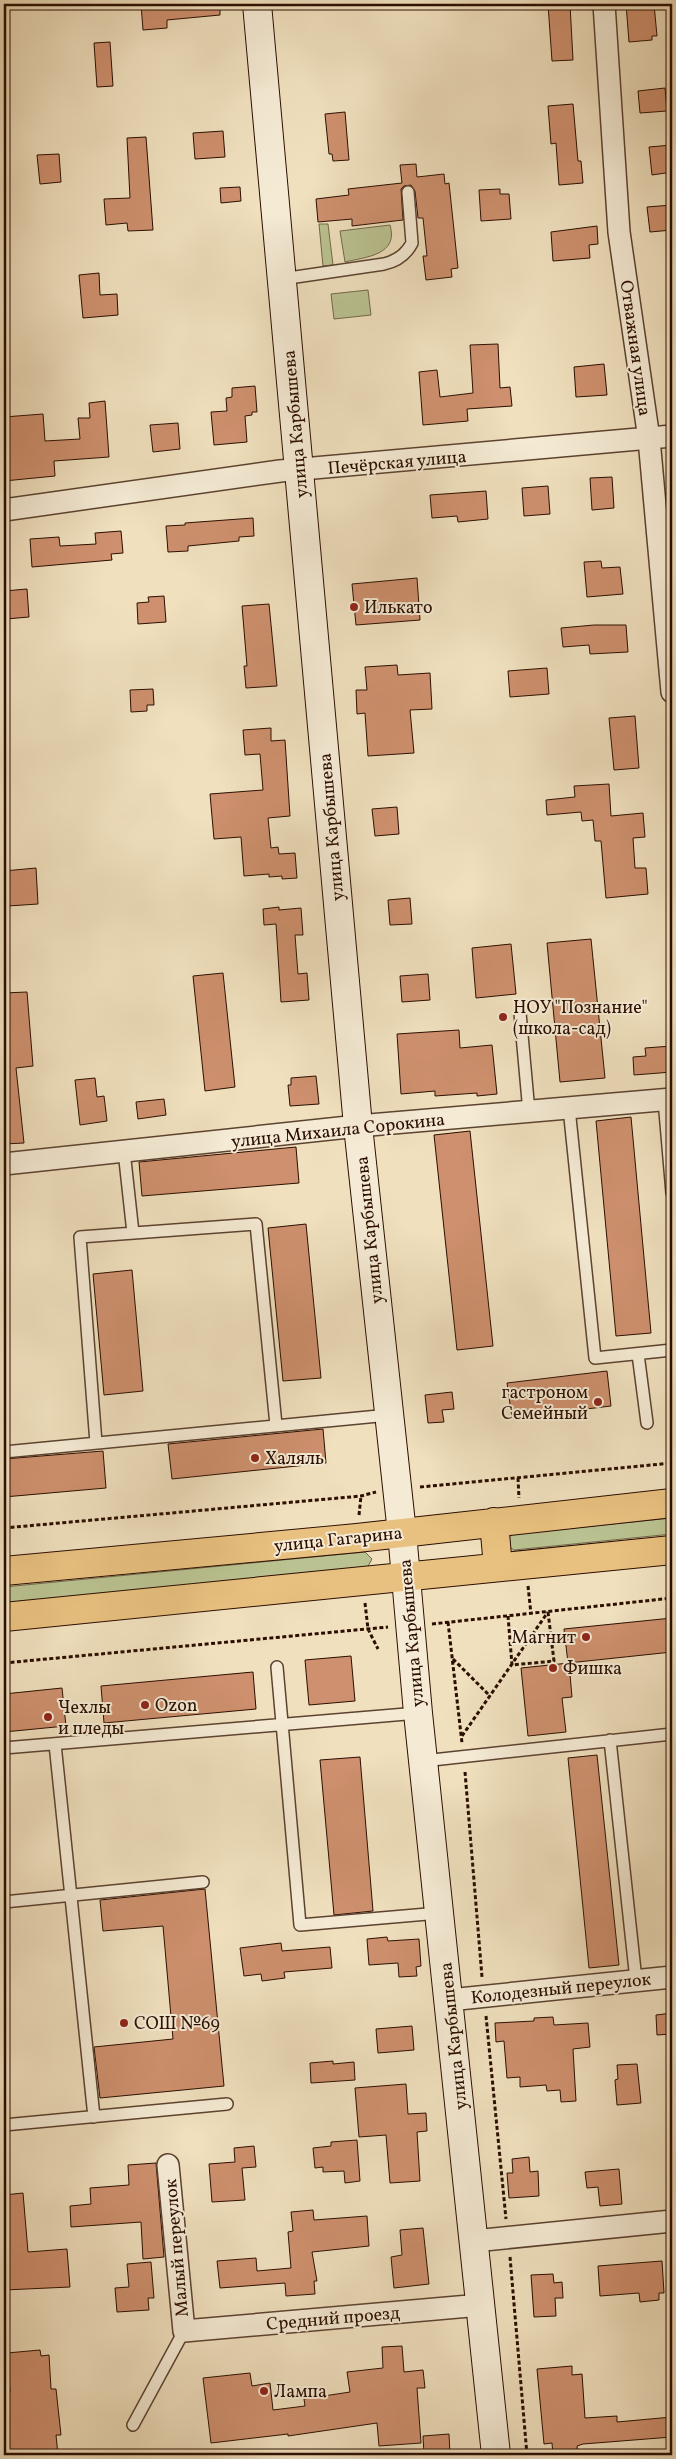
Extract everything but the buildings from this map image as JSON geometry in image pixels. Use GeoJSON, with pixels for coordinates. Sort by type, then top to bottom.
{"type":"FeatureCollection","features":[{"type":"Feature","properties":{"kind":"main road","name":"улица Гагарина"},"geometry":{"type":"LineString","coordinates":[[4,1571],[402,1532],[672,1503]]}},
{"type":"Feature","properties":{"kind":"main road"},"geometry":{"type":"LineString","coordinates":[[494,1522],[498,1567]]}},
{"type":"Feature","properties":{"kind":"main road"},"geometry":{"type":"LineString","coordinates":[[4,1617],[672,1550]]}},
{"type":"Feature","properties":{"kind":"street","name":"улица Карбышева"},"geometry":{"type":"LineString","coordinates":[[257,4],[358,1126],[407,1576],[418,1713],[496,2455]]}},
{"type":"Feature","properties":{"kind":"street","name":"Отважная улица"},"geometry":{"type":"LineString","coordinates":[[604,4],[619,232],[649,439],[672,692]]}},
{"type":"Feature","properties":{"kind":"street","name":"Печёрская улица"},"geometry":{"type":"LineString","coordinates":[[4,510],[280,471],[299,471],[672,436]]}},
{"type":"Feature","properties":{"kind":"street","name":"улица Михаила Сорокина"},"geometry":{"type":"LineString","coordinates":[[4,1164],[358,1126],[668,1099]]}},
{"type":"Feature","properties":{"kind":"street","name":"Колодезный переулок"},"geometry":{"type":"LineString","coordinates":[[449,2000],[672,1977]]}},
{"type":"Feature","properties":{"kind":"street","name":"Малый переулок"},"geometry":{"type":"LineString","coordinates":[[168,2165],[184,2331]]}},
{"type":"Feature","properties":{"kind":"street"},"geometry":{"type":"LineString","coordinates":[[474,2241],[672,2220]]}},
{"type":"Feature","properties":{"kind":"street","name":"Средний проезд"},"geometry":{"type":"LineString","coordinates":[[184,2331],[481,2305]]}},
{"type":"Feature","properties":{"kind":"lane"},"geometry":{"type":"LineString","coordinates":[[282,279],[366,267],[397,260],[409,249],[412,243],[408,192]]}},
{"type":"Feature","properties":{"kind":"lane"},"geometry":{"type":"LineString","coordinates":[[520,1014],[529,1112]]}},
{"type":"Feature","properties":{"kind":"lane"},"geometry":{"type":"LineString","coordinates":[[668,1099],[672,1193]]}},
{"type":"Feature","properties":{"kind":"lane"},"geometry":{"type":"LineString","coordinates":[[569,1108],[595,1358],[672,1350]]}},
{"type":"Feature","properties":{"kind":"lane"},"geometry":{"type":"LineString","coordinates":[[124,1151],[133,1233]]}},
{"type":"Feature","properties":{"kind":"lane"},"geometry":{"type":"LineString","coordinates":[[96,1443],[80,1237],[256,1224],[276,1425]]}},
{"type":"Feature","properties":{"kind":"lane"},"geometry":{"type":"LineString","coordinates":[[638,1354],[647,1423]]}},
{"type":"Feature","properties":{"kind":"lane"},"geometry":{"type":"LineString","coordinates":[[4,1452],[389,1414]]}},
{"type":"Feature","properties":{"kind":"lane"},"geometry":{"type":"LineString","coordinates":[[277,1667],[300,1926],[439,1913]]}},
{"type":"Feature","properties":{"kind":"lane"},"geometry":{"type":"LineString","coordinates":[[4,1748],[418,1713]]}},
{"type":"Feature","properties":{"kind":"lane"},"geometry":{"type":"LineString","coordinates":[[423,1761],[672,1734]]}},
{"type":"Feature","properties":{"kind":"lane"},"geometry":{"type":"LineString","coordinates":[[610,1740],[636,1980]]}},
{"type":"Feature","properties":{"kind":"lane"},"geometry":{"type":"LineString","coordinates":[[55,1744],[94,2117]]}},
{"type":"Feature","properties":{"kind":"lane"},"geometry":{"type":"LineString","coordinates":[[4,1902],[203,1882]]}},
{"type":"Feature","properties":{"kind":"lane"},"geometry":{"type":"LineString","coordinates":[[4,2125],[227,2104]]}},
{"type":"Feature","properties":{"kind":"lane"},"geometry":{"type":"LineString","coordinates":[[133,2425],[184,2331]]}},
{"type":"Feature","properties":{"kind":"path"},"geometry":{"type":"LineString","coordinates":[[4,1528],[361,1496],[397,1489],[672,1463]]}},
{"type":"Feature","properties":{"kind":"path"},"geometry":{"type":"LineString","coordinates":[[4,1663],[316,1632],[448,1622],[672,1598]]}},
{"type":"Feature","properties":{"kind":"path"},"geometry":{"type":"LineString","coordinates":[[512,1665],[554,1661],[548,1612]]}},
{"type":"Feature","properties":{"kind":"path"},"geometry":{"type":"LineString","coordinates":[[462,1736],[548,1612]]}},
{"type":"Feature","properties":{"kind":"path"},"geometry":{"type":"LineString","coordinates":[[508,1616],[512,1665]]}},
{"type":"Feature","properties":{"kind":"path"},"geometry":{"type":"LineString","coordinates":[[448,1622],[464,1756],[484,1996],[527,2455]]}},
{"type":"Feature","properties":{"kind":"path"},"geometry":{"type":"LineString","coordinates":[[453,1658],[490,1696]]}},
{"type":"Feature","properties":{"kind":"green space"},"geometry":{"type":"Polygon","coordinates":[[[319,224],[328,224],[333,265],[323,266],[319,224]]]}},
{"type":"Feature","properties":{"kind":"green space"},"geometry":{"type":"Polygon","coordinates":[[[390,225],[392,235],[390,243],[385,249],[371,256],[345,262],[340,231],[390,225]]]}},
{"type":"Feature","properties":{"kind":"green space"},"geometry":{"type":"Polygon","coordinates":[[[368,290],[371,315],[334,319],[331,294],[368,290]]]}},
{"type":"Feature","properties":{"kind":"green space"},"geometry":{"type":"Polygon","coordinates":[[[672,1518],[672,1534],[514,1550],[509,1547],[508,1538],[513,1534],[672,1518]]]}},
{"type":"Feature","properties":{"kind":"green space"},"geometry":{"type":"Polygon","coordinates":[[[365,1552],[372,1559],[367,1568],[4,1603],[4,1587],[365,1552]]]}},
{"type":"Feature","properties":{"kind":"place","name":"Илькато"},"geometry":{"type":"Point","coordinates":[354,607]}},
{"type":"Feature","properties":{"kind":"place","name":"НОУ \"Познание\" (школа-сад)"},"geometry":{"type":"Point","coordinates":[503,1017]}},
{"type":"Feature","properties":{"kind":"place","name":"гастроном Семейный"},"geometry":{"type":"Point","coordinates":[598,1402]}},
{"type":"Feature","properties":{"kind":"place","name":"Халяль"},"geometry":{"type":"Point","coordinates":[255,1458]}},
{"type":"Feature","properties":{"kind":"place","name":"Магнит"},"geometry":{"type":"Point","coordinates":[586,1637]}},
{"type":"Feature","properties":{"kind":"place","name":"Фишка"},"geometry":{"type":"Point","coordinates":[553,1668]}},
{"type":"Feature","properties":{"kind":"place","name":"Ozon"},"geometry":{"type":"Point","coordinates":[145,1705]}},
{"type":"Feature","properties":{"kind":"place","name":"Чехлы и пледы"},"geometry":{"type":"Point","coordinates":[48,1717]}},
{"type":"Feature","properties":{"kind":"place","name":"СОШ №69"},"geometry":{"type":"Point","coordinates":[124,2023]}},
{"type":"Feature","properties":{"kind":"place","name":"Лампа"},"geometry":{"type":"Point","coordinates":[264,2391]}}]}
